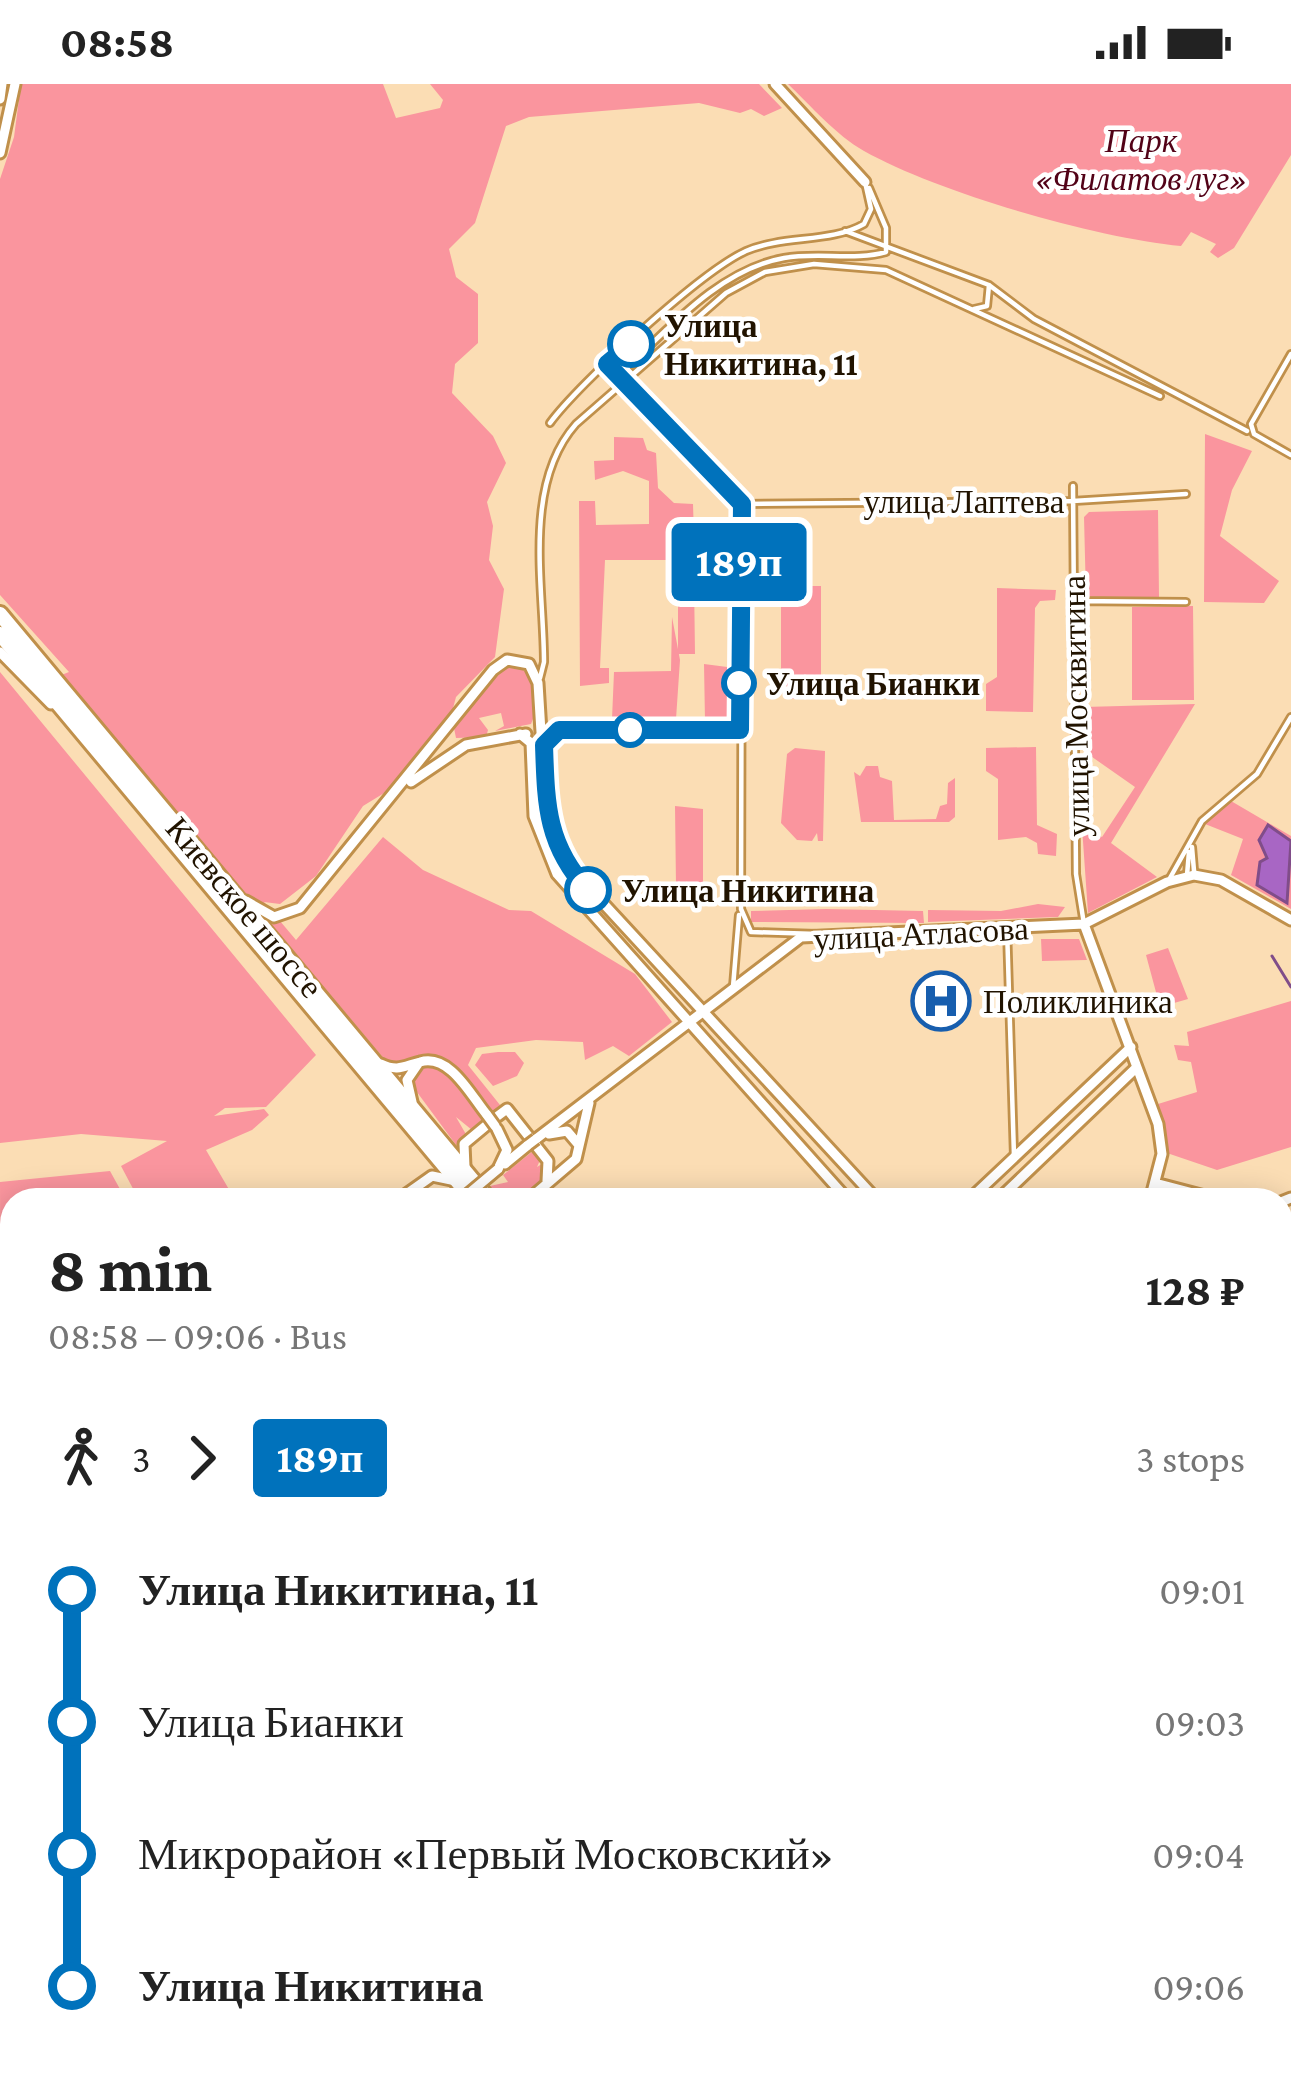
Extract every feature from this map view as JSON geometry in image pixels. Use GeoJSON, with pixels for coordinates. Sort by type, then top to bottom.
{"type":"FeatureCollection","features":[{"type":"Feature","properties":{"kind":"highway","name":"Киевское шоссе"},"geometry":{"type":"LineString","coordinates":[[0,614],[417,1113],[464,1187]]}},
{"type":"Feature","properties":{"kind":"highway","name":"Киевское шоссе"},"geometry":{"type":"LineString","coordinates":[[0,634],[464,1187]]}},
{"type":"Feature","properties":{"kind":"street"},"geometry":{"type":"LineString","coordinates":[[0,99],[2,84]]}},
{"type":"Feature","properties":{"kind":"street"},"geometry":{"type":"LineString","coordinates":[[0,153],[14,84]]}},
{"type":"Feature","properties":{"kind":"street"},"geometry":{"type":"LineString","coordinates":[[538,683],[544,662],[544,496],[549,467],[568,433],[704,299],[737,275],[754,266],[810,254],[886,252],[882,214],[865,182],[775,84]]}},
{"type":"Feature","properties":{"kind":"street"},"geometry":{"type":"LineString","coordinates":[[550,423],[607,364],[730,260],[747,251],[844,231],[868,219],[865,182]]}},
{"type":"Feature","properties":{"kind":"street"},"geometry":{"type":"LineString","coordinates":[[844,231],[989,285],[1034,320],[1291,455]]}},
{"type":"Feature","properties":{"kind":"street"},"geometry":{"type":"LineString","coordinates":[[808,236],[818,246],[810,254]]}},
{"type":"Feature","properties":{"kind":"street"},"geometry":{"type":"LineString","coordinates":[[747,251],[747,262],[754,266]]}},
{"type":"Feature","properties":{"kind":"street"},"geometry":{"type":"LineString","coordinates":[[730,260],[738,264],[737,275]]}},
{"type":"Feature","properties":{"kind":"street"},"geometry":{"type":"LineString","coordinates":[[621,379],[744,281],[814,264],[886,270],[1160,396]]}},
{"type":"Feature","properties":{"kind":"street"},"geometry":{"type":"LineString","coordinates":[[973,309],[987,306],[989,285]]}},
{"type":"Feature","properties":{"kind":"street"},"geometry":{"type":"LineString","coordinates":[[697,318],[704,299]]}},
{"type":"Feature","properties":{"kind":"street"},"geometry":{"type":"LineString","coordinates":[[1249,430],[1291,354]]}},
{"type":"Feature","properties":{"kind":"street"},"geometry":{"type":"LineString","coordinates":[[607,364],[742,504],[741,909],[733,987]]}},
{"type":"Feature","properties":{"kind":"street","name":"улица Москвитина"},"geometry":{"type":"LineString","coordinates":[[1073,486],[1076,874],[1084,924]]}},
{"type":"Feature","properties":{"kind":"street","name":"улица Лаптева"},"geometry":{"type":"LineString","coordinates":[[742,504],[1073,501],[1186,494]]}},
{"type":"Feature","properties":{"kind":"street"},"geometry":{"type":"LineString","coordinates":[[1073,601],[1186,602]]}},
{"type":"Feature","properties":{"kind":"street"},"geometry":{"type":"LineString","coordinates":[[0,652],[87,738]]}},
{"type":"Feature","properties":{"kind":"street"},"geometry":{"type":"LineString","coordinates":[[222,879],[259,912],[288,916],[304,905],[500,662],[529,664],[538,683],[546,814],[558,849],[578,879],[764,1072],[866,1188]]}},
{"type":"Feature","properties":{"kind":"street"},"geometry":{"type":"LineString","coordinates":[[541,714],[559,730]]}},
{"type":"Feature","properties":{"kind":"street"},"geometry":{"type":"LineString","coordinates":[[520,734],[541,714]]}},
{"type":"Feature","properties":{"kind":"street"},"geometry":{"type":"LineString","coordinates":[[1167,882],[1206,816],[1257,774],[1291,716]]}},
{"type":"Feature","properties":{"kind":"street"},"geometry":{"type":"LineString","coordinates":[[452,724],[452,739],[466,745]]}},
{"type":"Feature","properties":{"kind":"street"},"geometry":{"type":"LineString","coordinates":[[544,745],[559,730]]}},
{"type":"Feature","properties":{"kind":"street"},"geometry":{"type":"LineString","coordinates":[[394,795],[438,760],[466,745],[520,734],[740,730]]}},
{"type":"Feature","properties":{"kind":"street"},"geometry":{"type":"LineString","coordinates":[[520,734],[532,746]]}},
{"type":"Feature","properties":{"kind":"street"},"geometry":{"type":"LineString","coordinates":[[544,745],[536,740],[532,746],[533,807],[546,854],[572,892],[837,1188]]}},
{"type":"Feature","properties":{"kind":"street"},"geometry":{"type":"LineString","coordinates":[[1192,841],[1191,875],[1226,882],[1291,920]]}},
{"type":"Feature","properties":{"kind":"street","name":"улица Атласова"},"geometry":{"type":"LineString","coordinates":[[464,1187],[498,1169],[791,941],[817,934],[1084,924],[1167,882],[1191,875]]}},
{"type":"Feature","properties":{"kind":"street"},"geometry":{"type":"LineString","coordinates":[[741,909],[751,932],[817,934]]}},
{"type":"Feature","properties":{"kind":"street"},"geometry":{"type":"LineString","coordinates":[[1084,924],[1159,1124],[1160,1163],[1154,1188]]}},
{"type":"Feature","properties":{"kind":"street"},"geometry":{"type":"LineString","coordinates":[[1007,928],[1015,1157]]}},
{"type":"Feature","properties":{"kind":"street"},"geometry":{"type":"LineString","coordinates":[[626,950],[625,941],[636,939]]}},
{"type":"Feature","properties":{"kind":"street"},"geometry":{"type":"LineString","coordinates":[[982,1188],[1131,1047]]}},
{"type":"Feature","properties":{"kind":"street"},"geometry":{"type":"LineString","coordinates":[[368,1053],[393,1069],[428,1060],[450,1070],[513,1142],[569,1131],[577,1138],[579,1154]]}},
{"type":"Feature","properties":{"kind":"street"},"geometry":{"type":"LineString","coordinates":[[725,1062],[740,1068],[744,1053]]}},
{"type":"Feature","properties":{"kind":"street"},"geometry":{"type":"LineString","coordinates":[[417,1113],[407,1080],[415,1066],[428,1060]]}},
{"type":"Feature","properties":{"kind":"street"},"geometry":{"type":"LineString","coordinates":[[1011,1188],[1138,1066]]}},
{"type":"Feature","properties":{"kind":"street"},"geometry":{"type":"LineString","coordinates":[[746,1088],[764,1072]]}},
{"type":"Feature","properties":{"kind":"street"},"geometry":{"type":"LineString","coordinates":[[542,1188],[579,1154],[582,1116],[600,1089]]}},
{"type":"Feature","properties":{"kind":"street"},"geometry":{"type":"LineString","coordinates":[[412,1188],[437,1175],[464,1187],[463,1147],[507,1108],[548,1161],[551,1170],[544,1186]]}},
{"type":"Feature","properties":{"kind":"street"},"geometry":{"type":"LineString","coordinates":[[492,1122],[507,1150],[498,1169]]}},
{"type":"Feature","properties":{"kind":"street"},"geometry":{"type":"LineString","coordinates":[[418,1136],[429,1160],[418,1183]]}},
{"type":"Feature","properties":{"kind":"street"},"geometry":{"type":"LineString","coordinates":[[1160,1163],[1181,1188]]}},
{"type":"Feature","properties":{"kind":"street"},"geometry":{"type":"LineString","coordinates":[[1155,1184],[1171,1188]]}},
{"type":"Feature","properties":{"kind":"green space"},"geometry":{"type":"Polygon","coordinates":[[[21,84],[383,84],[396,118],[440,108],[443,100],[430,84],[759,84],[782,108],[764,116],[751,109],[740,113],[699,103],[529,117],[506,126],[475,223],[449,249],[456,277],[478,294],[478,343],[455,364],[452,393],[493,436],[506,463],[487,502],[493,526],[489,560],[504,589],[495,657],[456,697],[452,712],[394,787],[363,806],[316,876],[280,904],[264,902],[296,940],[383,837],[423,870],[509,910],[531,911],[635,974],[672,1022],[629,1056],[613,1046],[585,1060],[583,1042],[536,1040],[476,1048],[468,1065],[500,1105],[494,1113],[442,1057],[385,1060],[59,676],[69,672],[0,595],[0,179],[14,137],[21,84]]]}},
{"type":"Feature","properties":{"kind":"green space","name":"Парк «Филатов луг»"},"geometry":{"type":"Polygon","coordinates":[[[788,84],[1291,84],[1291,155],[1234,248],[1218,258],[1210,252],[1216,244],[1191,232],[1181,246],[1106,234],[933,182],[864,151],[788,84]]]}},
{"type":"Feature","properties":{"kind":"green space"},"geometry":{"type":"Polygon","coordinates":[[[1205,434],[1252,451],[1232,490],[1220,536],[1279,581],[1264,603],[1204,602],[1205,434]]]}},
{"type":"Feature","properties":{"kind":"green space"},"geometry":{"type":"Polygon","coordinates":[[[614,437],[643,438],[647,450],[656,453],[658,488],[674,503],[693,504],[695,571],[673,571],[673,560],[605,560],[600,668],[609,668],[609,683],[580,686],[579,501],[595,501],[596,525],[649,524],[649,481],[623,471],[595,480],[594,461],[614,460],[614,437]]]}},
{"type":"Feature","properties":{"kind":"green space"},"geometry":{"type":"Polygon","coordinates":[[[1158,510],[1159,597],[1086,597],[1084,517],[1089,512],[1158,510]]]}},
{"type":"Feature","properties":{"kind":"green space"},"geometry":{"type":"Polygon","coordinates":[[[678,579],[694,580],[695,654],[678,654],[678,579]]]}},
{"type":"Feature","properties":{"kind":"green space"},"geometry":{"type":"Polygon","coordinates":[[[795,586],[821,586],[821,699],[788,699],[790,690],[781,680],[781,600],[795,586]]]}},
{"type":"Feature","properties":{"kind":"green space"},"geometry":{"type":"Polygon","coordinates":[[[997,588],[1056,590],[1055,600],[1040,601],[1035,608],[1033,712],[986,711],[986,684],[997,677],[997,588]]]}},
{"type":"Feature","properties":{"kind":"green space"},"geometry":{"type":"Polygon","coordinates":[[[1193,606],[1194,700],[1132,700],[1132,607],[1193,606]]]}},
{"type":"Feature","properties":{"kind":"green space"},"geometry":{"type":"Polygon","coordinates":[[[672,617],[680,660],[676,719],[612,719],[614,672],[671,671],[672,617]]]}},
{"type":"Feature","properties":{"kind":"green space"},"geometry":{"type":"Polygon","coordinates":[[[516,663],[534,680],[536,711],[531,724],[495,731],[504,726],[501,713],[479,718],[488,730],[486,737],[456,738],[454,728],[500,668],[516,663]]]}},
{"type":"Feature","properties":{"kind":"green space"},"geometry":{"type":"Polygon","coordinates":[[[704,664],[735,668],[735,715],[729,725],[729,720],[705,721],[704,664]]]}},
{"type":"Feature","properties":{"kind":"green space"},"geometry":{"type":"Polygon","coordinates":[[[0,672],[316,1055],[266,1107],[225,1108],[214,1116],[264,1109],[269,1115],[252,1130],[206,1150],[228,1188],[133,1188],[121,1166],[167,1141],[81,1134],[0,1143],[0,672]]]}},
{"type":"Feature","properties":{"kind":"green space"},"geometry":{"type":"Polygon","coordinates":[[[1195,704],[1111,843],[1157,877],[1088,913],[1082,827],[1102,837],[1135,787],[1085,752],[1084,707],[1195,704]]]}},
{"type":"Feature","properties":{"kind":"green space"},"geometry":{"type":"Polygon","coordinates":[[[1036,747],[1037,825],[1057,834],[1056,856],[1038,854],[1037,843],[1026,837],[998,840],[998,779],[986,771],[986,748],[1036,747]]]}},
{"type":"Feature","properties":{"kind":"green space"},"geometry":{"type":"Polygon","coordinates":[[[795,748],[825,751],[823,841],[818,841],[817,833],[812,841],[797,840],[781,823],[787,754],[795,748]]]}},
{"type":"Feature","properties":{"kind":"green space"},"geometry":{"type":"Polygon","coordinates":[[[866,766],[878,766],[880,777],[892,781],[894,820],[936,819],[940,806],[947,804],[948,783],[955,778],[955,817],[949,822],[861,822],[854,772],[860,776],[866,766]]]}},
{"type":"Feature","properties":{"kind":"green space"},"geometry":{"type":"Polygon","coordinates":[[[1231,801],[1291,836],[1291,909],[1231,875],[1243,839],[1205,824],[1231,801]]]}},
{"type":"Feature","properties":{"kind":"green space"},"geometry":{"type":"Polygon","coordinates":[[[675,806],[703,809],[703,886],[688,887],[687,881],[683,889],[676,886],[675,806]]]}},
{"type":"Feature","properties":{"kind":"green space"},"geometry":{"type":"Polygon","coordinates":[[[1038,904],[1065,907],[1058,917],[928,922],[928,910],[1001,911],[1038,904]]]}},
{"type":"Feature","properties":{"kind":"green space"},"geometry":{"type":"Polygon","coordinates":[[[751,911],[923,911],[924,923],[751,922],[751,911]]]}},
{"type":"Feature","properties":{"kind":"green space"},"geometry":{"type":"Polygon","coordinates":[[[1041,939],[1079,939],[1087,960],[1042,961],[1041,939]]]}},
{"type":"Feature","properties":{"kind":"green space"},"geometry":{"type":"Polygon","coordinates":[[[1168,948],[1188,999],[1160,1007],[1146,955],[1168,948]]]}},
{"type":"Feature","properties":{"kind":"green space"},"geometry":{"type":"Polygon","coordinates":[[[1291,1001],[1291,1147],[1217,1170],[1167,1153],[1158,1104],[1197,1092],[1191,1062],[1178,1060],[1174,1045],[1189,1046],[1187,1032],[1291,1001]]]}},
{"type":"Feature","properties":{"kind":"green space"},"geometry":{"type":"Polygon","coordinates":[[[515,1052],[524,1063],[517,1076],[493,1086],[475,1065],[482,1054],[515,1052]]]}},
{"type":"Feature","properties":{"kind":"green space"},"geometry":{"type":"Polygon","coordinates":[[[432,1064],[450,1077],[483,1118],[472,1130],[456,1117],[467,1136],[459,1149],[411,1084],[422,1066],[432,1064]]]}},
{"type":"Feature","properties":{"kind":"green space"},"geometry":{"type":"Polygon","coordinates":[[[533,1151],[541,1158],[537,1167],[545,1162],[544,1180],[534,1188],[492,1188],[508,1182],[503,1175],[533,1151]]]}},
{"type":"Feature","properties":{"kind":"green space"},"geometry":{"type":"Polygon","coordinates":[[[110,1171],[119,1188],[0,1188],[0,1182],[110,1171]]]}},
{"type":"Feature","properties":{"kind":"shaded area"},"geometry":{"type":"Polygon","coordinates":[[[1268,825],[1291,841],[1287,903],[1257,885],[1260,862],[1267,858],[1259,840],[1268,825]]]}},
{"type":"Feature","properties":{"kind":"waterway"},"geometry":{"type":"LineString","coordinates":[[1272,956],[1291,987]]}},
{"type":"Feature","properties":{"kind":"bus line","name":"189п"},"geometry":{"type":"LineString","coordinates":[[588,890],[550,832],[544,745],[549,737],[559,730],[740,730],[742,504],[607,364],[631,344]]}},
{"type":"Feature","properties":{"kind":"place","name":"Улица Никитина, 11"},"geometry":{"type":"Point","coordinates":[631,344]}},
{"type":"Feature","properties":{"kind":"place","name":"Улица Бианки"},"geometry":{"type":"Point","coordinates":[739,683]}},
{"type":"Feature","properties":{"kind":"place","name":"Улица Никитина"},"geometry":{"type":"Point","coordinates":[588,890]}},
{"type":"Feature","properties":{"kind":"place","name":"Поликлиника"},"geometry":{"type":"Point","coordinates":[941,1001]}}]}
